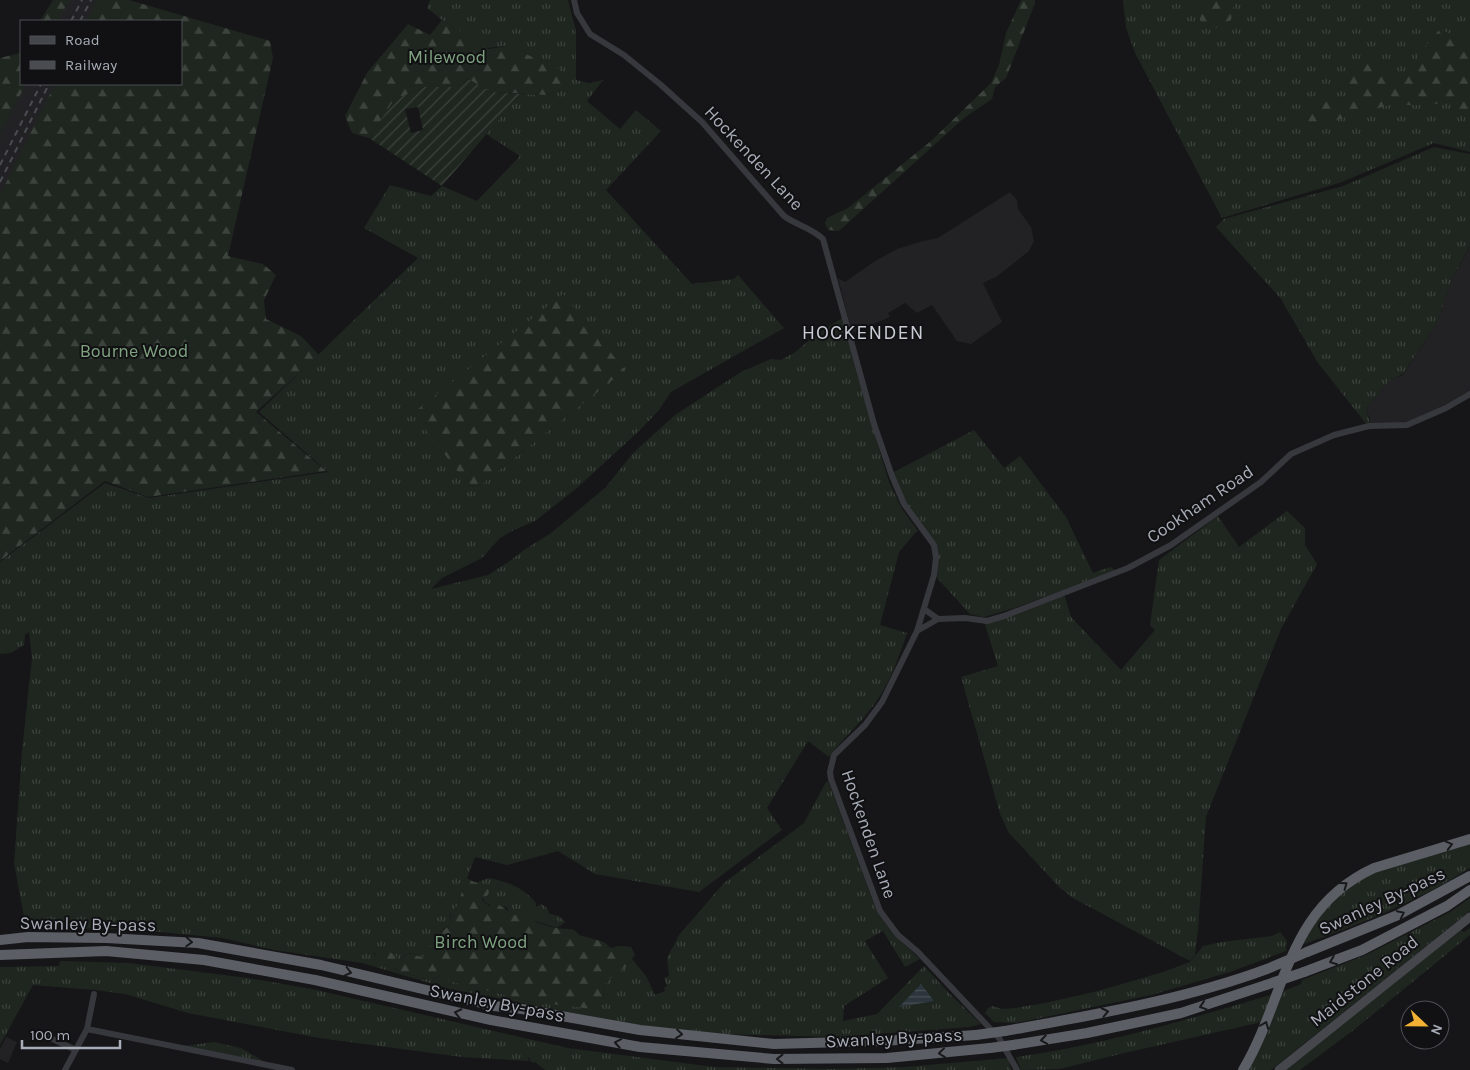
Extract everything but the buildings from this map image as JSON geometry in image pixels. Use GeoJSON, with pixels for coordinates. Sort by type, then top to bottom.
{"type":"FeatureCollection","features":[{"type":"Feature","properties":{"kind":"highway"},"geometry":{"type":"LineString","coordinates":[[1244,1070],[1259,1040],[1298,942],[1316,912],[1339,889],[1359,875],[1374,868],[1470,839]]}},
{"type":"Feature","properties":{"kind":"highway","name":"Swanley By-pass"},"geometry":{"type":"LineString","coordinates":[[0,940],[28,937],[106,938],[198,943],[321,965],[494,1006],[649,1031],[774,1044],[882,1041],[976,1035],[1006,1031],[1170,998],[1267,969],[1398,915],[1450,889],[1470,876]]}},
{"type":"Feature","properties":{"kind":"highway","name":"Swanley By-pass"},"geometry":{"type":"LineString","coordinates":[[0,955],[106,952],[204,960],[315,980],[491,1020],[640,1047],[774,1060],[887,1058],[1013,1045],[1087,1033],[1181,1013],[1304,972],[1362,950],[1448,906],[1470,890]]}},
{"type":"Feature","properties":{"kind":"main road","name":"Maidstone Road"},"geometry":{"type":"LineString","coordinates":[[1279,1070],[1470,917]]}},
{"type":"Feature","properties":{"kind":"street","name":"Hockenden Lane"},"geometry":{"type":"LineString","coordinates":[[574,0],[576,13],[590,34],[616,50],[662,85],[702,122],[784,216],[797,225],[817,233],[823,239],[874,424],[892,476],[904,504],[934,546],[936,558],[934,574],[917,631],[882,702],[865,725],[834,755],[830,772],[831,779],[880,911],[898,935],[918,952],[999,1038],[1017,1070]]}},
{"type":"Feature","properties":{"kind":"street","name":"Cookham Road"},"geometry":{"type":"LineString","coordinates":[[917,631],[938,619],[965,618],[987,621],[1004,616],[1128,568],[1171,545],[1260,482],[1291,454],[1334,434],[1369,426],[1407,425],[1446,408],[1470,394]]}},
{"type":"Feature","properties":{"kind":"street"},"geometry":{"type":"LineString","coordinates":[[924,609],[938,619]]}},
{"type":"Feature","properties":{"kind":"street"},"geometry":{"type":"LineString","coordinates":[[65,1070],[87,1029],[94,994]]}},
{"type":"Feature","properties":{"kind":"street"},"geometry":{"type":"LineString","coordinates":[[87,1029],[292,1070]]}},
{"type":"Feature","properties":{"kind":"street"},"geometry":{"type":"LineString","coordinates":[[46,1036],[76,1050]]}},
{"type":"Feature","properties":{"kind":"shaded area"},"geometry":{"type":"Polygon","coordinates":[[[61,0],[110,0],[101,20],[52,20],[61,0]]]}},
{"type":"Feature","properties":{"kind":"shaded area"},"geometry":{"type":"Polygon","coordinates":[[[23,85],[62,85],[0,196],[0,132],[23,85]]]}},
{"type":"Feature","properties":{"kind":"shaded area"},"geometry":{"type":"Polygon","coordinates":[[[1010,192],[1017,200],[1018,209],[1031,227],[1034,241],[1029,251],[996,277],[983,283],[1002,322],[971,344],[957,341],[932,305],[917,313],[905,303],[888,313],[890,317],[852,333],[838,278],[845,282],[875,261],[897,249],[938,238],[1010,192]]]}},
{"type":"Feature","properties":{"kind":"shaded area"},"geometry":{"type":"Polygon","coordinates":[[[1470,247],[1470,393],[1407,424],[1370,426],[1370,419],[1366,409],[1389,381],[1403,375],[1437,323],[1452,279],[1470,247]]]}},
{"type":"Feature","properties":{"kind":"shaded area"},"geometry":{"type":"Polygon","coordinates":[[[921,984],[934,1001],[899,1007],[921,984]]]}},
{"type":"Feature","properties":{"kind":"shaded area"},"geometry":{"type":"Polygon","coordinates":[[[6,1037],[17,1042],[8,1063],[0,1059],[0,1049],[6,1037]]]}},
{"type":"Feature","properties":{"kind":"green space"},"geometry":{"type":"Polygon","coordinates":[[[53,0],[69,0],[59,20],[41,20],[53,0]]]}},
{"type":"Feature","properties":{"kind":"green space","name":"Bourne Wood"},"geometry":{"type":"Polygon","coordinates":[[[97,0],[129,0],[270,41],[273,58],[228,256],[263,264],[276,275],[264,300],[266,319],[301,336],[319,355],[256,412],[326,471],[148,497],[105,481],[0,561],[0,195],[55,85],[182,85],[182,20],[87,20],[97,0]]]}},
{"type":"Feature","properties":{"kind":"green space"},"geometry":{"type":"Polygon","coordinates":[[[430,0],[568,0],[576,31],[576,80],[589,83],[603,80],[587,101],[620,129],[636,110],[661,131],[606,190],[692,284],[734,279],[738,275],[784,328],[671,392],[659,410],[639,431],[577,488],[535,521],[500,538],[482,558],[442,578],[431,589],[488,575],[507,563],[551,533],[606,487],[633,453],[675,415],[741,372],[771,359],[781,360],[794,353],[817,334],[842,318],[889,482],[902,509],[918,531],[899,552],[880,625],[907,633],[892,673],[870,710],[829,757],[808,741],[767,808],[782,830],[699,892],[595,874],[558,851],[507,865],[475,857],[467,878],[462,881],[463,889],[457,906],[450,915],[450,925],[443,929],[439,950],[425,957],[417,956],[413,953],[409,954],[398,962],[373,950],[374,954],[398,971],[433,981],[444,971],[450,981],[529,1001],[603,999],[605,984],[625,968],[632,959],[646,976],[655,995],[665,991],[664,988],[667,986],[664,978],[669,976],[667,958],[679,935],[724,883],[804,823],[828,781],[877,912],[896,937],[920,959],[905,967],[883,931],[865,941],[888,978],[844,1006],[843,1021],[877,1014],[924,966],[981,1024],[969,1027],[837,1037],[718,1034],[641,1026],[450,989],[362,963],[274,950],[222,938],[118,928],[102,930],[71,927],[26,927],[14,864],[22,751],[32,657],[29,632],[25,635],[24,645],[11,653],[0,654],[0,562],[105,483],[149,498],[328,472],[259,412],[418,258],[364,228],[390,185],[431,196],[442,186],[477,201],[520,156],[486,134],[521,94],[546,95],[561,91],[507,46],[487,48],[442,20],[427,8],[430,0]],[[624,370],[469,486],[478,487],[624,370]]]}},
{"type":"Feature","properties":{"kind":"green space"},"geometry":{"type":"Polygon","coordinates":[[[1021,0],[1035,0],[1035,3],[1006,78],[995,87],[992,99],[964,118],[839,231],[828,230],[825,223],[827,218],[848,208],[931,141],[991,83],[999,65],[1006,33],[1021,0]]]}},
{"type":"Feature","properties":{"kind":"green space"},"geometry":{"type":"Polygon","coordinates":[[[1123,0],[1470,0],[1470,152],[1434,143],[1342,182],[1222,218],[1135,53],[1126,28],[1123,0]]]}},
{"type":"Feature","properties":{"kind":"green space"},"geometry":{"type":"Polygon","coordinates":[[[1193,0],[1235,0],[1231,20],[1217,28],[1202,25],[1193,0]]]}},
{"type":"Feature","properties":{"kind":"green space","name":"Milewood"},"geometry":{"type":"Polygon","coordinates":[[[442,20],[489,49],[507,46],[558,68],[572,82],[561,91],[545,95],[491,92],[468,79],[458,87],[424,87],[394,100],[369,138],[352,133],[345,116],[367,73],[408,24],[430,35],[442,20]]]}},
{"type":"Feature","properties":{"kind":"green space"},"geometry":{"type":"Polygon","coordinates":[[[1440,29],[1470,43],[1470,112],[1468,115],[1449,102],[1428,105],[1389,105],[1333,121],[1300,126],[1290,123],[1298,114],[1315,104],[1327,100],[1347,99],[1355,96],[1347,80],[1351,63],[1373,63],[1392,76],[1411,71],[1422,50],[1440,29]]]}},
{"type":"Feature","properties":{"kind":"green space"},"geometry":{"type":"Polygon","coordinates":[[[20,53],[20,85],[25,85],[0,134],[0,58],[20,53]]]}},
{"type":"Feature","properties":{"kind":"green space"},"geometry":{"type":"Polygon","coordinates":[[[468,79],[491,92],[521,94],[442,186],[369,138],[394,100],[424,87],[458,87],[468,79]],[[418,107],[405,109],[411,133],[423,130],[418,107]]]}},
{"type":"Feature","properties":{"kind":"green space"},"geometry":{"type":"Polygon","coordinates":[[[1434,147],[1470,154],[1470,246],[1452,279],[1437,323],[1403,374],[1389,381],[1366,409],[1370,426],[1368,426],[1318,363],[1281,299],[1216,227],[1224,219],[1343,186],[1434,147]]]}},
{"type":"Feature","properties":{"kind":"green space"},"geometry":{"type":"Polygon","coordinates":[[[563,294],[625,370],[478,487],[469,486],[413,413],[563,294]]]}},
{"type":"Feature","properties":{"kind":"green space"},"geometry":{"type":"Polygon","coordinates":[[[974,430],[1004,468],[1020,456],[1066,517],[1093,573],[1110,567],[1116,571],[984,617],[970,614],[937,578],[938,557],[907,505],[892,473],[974,430]]]}},
{"type":"Feature","properties":{"kind":"green space"},"geometry":{"type":"Polygon","coordinates":[[[1287,511],[1305,528],[1305,545],[1317,564],[1281,629],[1206,817],[1198,930],[1195,955],[1190,961],[1073,898],[1059,887],[1009,833],[1000,814],[961,677],[998,666],[984,621],[1064,594],[1071,617],[1121,670],[1155,630],[1150,625],[1159,560],[1218,516],[1239,547],[1287,511]]]}},
{"type":"Feature","properties":{"kind":"green space"},"geometry":{"type":"Polygon","coordinates":[[[1470,843],[1470,868],[1409,902],[1301,945],[1321,913],[1343,891],[1368,875],[1470,843]]]}},
{"type":"Feature","properties":{"kind":"green space","name":"Birch Wood"},"geometry":{"type":"Polygon","coordinates":[[[467,878],[483,885],[489,891],[488,895],[481,899],[489,906],[494,903],[497,904],[515,915],[530,911],[535,915],[536,922],[554,928],[575,930],[579,935],[604,942],[611,948],[618,946],[631,947],[635,955],[625,968],[605,984],[603,999],[595,1009],[521,1000],[449,981],[444,971],[433,981],[398,971],[395,968],[390,969],[377,958],[373,950],[382,947],[396,956],[399,961],[405,955],[411,953],[425,957],[424,949],[428,946],[439,950],[442,940],[441,932],[450,925],[451,911],[457,906],[463,889],[461,886],[462,881],[467,878]]]}},
{"type":"Feature","properties":{"kind":"green space"},"geometry":{"type":"Polygon","coordinates":[[[489,878],[509,883],[520,889],[531,897],[536,903],[536,907],[541,904],[546,907],[550,914],[559,916],[565,922],[557,928],[510,913],[506,907],[493,906],[485,902],[478,882],[489,878]]]}},
{"type":"Feature","properties":{"kind":"green space"},"geometry":{"type":"Polygon","coordinates":[[[1470,898],[1470,911],[1271,1070],[1249,1070],[1283,991],[1301,984],[1302,980],[1366,955],[1450,912],[1470,898]]]}},
{"type":"Feature","properties":{"kind":"green space"},"geometry":{"type":"Polygon","coordinates":[[[1470,928],[1470,935],[1355,1029],[1300,1070],[1285,1070],[1461,930],[1464,932],[1470,928]]]}},
{"type":"Feature","properties":{"kind":"green space"},"geometry":{"type":"Polygon","coordinates":[[[1280,932],[1287,941],[1286,951],[1230,972],[1151,995],[1016,1023],[994,1022],[985,1013],[992,1006],[1002,1009],[1015,1008],[1098,991],[1190,962],[1203,946],[1272,936],[1280,932]]]}},
{"type":"Feature","properties":{"kind":"green space"},"geometry":{"type":"Polygon","coordinates":[[[60,961],[129,963],[248,978],[312,989],[568,1048],[714,1067],[833,1069],[905,1067],[1008,1058],[1011,1070],[545,1070],[529,1060],[530,1058],[527,1058],[529,1061],[462,1057],[319,1038],[188,1013],[125,994],[33,985],[0,1045],[0,967],[59,966],[60,961]]]}},
{"type":"Feature","properties":{"kind":"green space"},"geometry":{"type":"Polygon","coordinates":[[[1274,994],[1262,1022],[1060,1069],[1021,1070],[1016,1057],[1081,1046],[1114,1038],[1178,1022],[1274,994]]]}},
{"type":"Feature","properties":{"kind":"green space"},"geometry":{"type":"Polygon","coordinates":[[[214,1042],[241,1048],[265,1062],[184,1046],[214,1042]]]}},
{"type":"Feature","properties":{"kind":"railway"},"geometry":{"type":"LineString","coordinates":[[72,20],[82,0]]}},
{"type":"Feature","properties":{"kind":"railway"},"geometry":{"type":"LineString","coordinates":[[81,20],[91,0]]}},
{"type":"Feature","properties":{"kind":"railway"},"geometry":{"type":"LineString","coordinates":[[0,165],[40,85]]}},
{"type":"Feature","properties":{"kind":"railway"},"geometry":{"type":"LineString","coordinates":[[0,182],[48,85]]}},
{"type":"Feature","properties":{"kind":"district","name":"HOCKENDEN"},"geometry":{"type":"Point","coordinates":[863,332]}}]}
